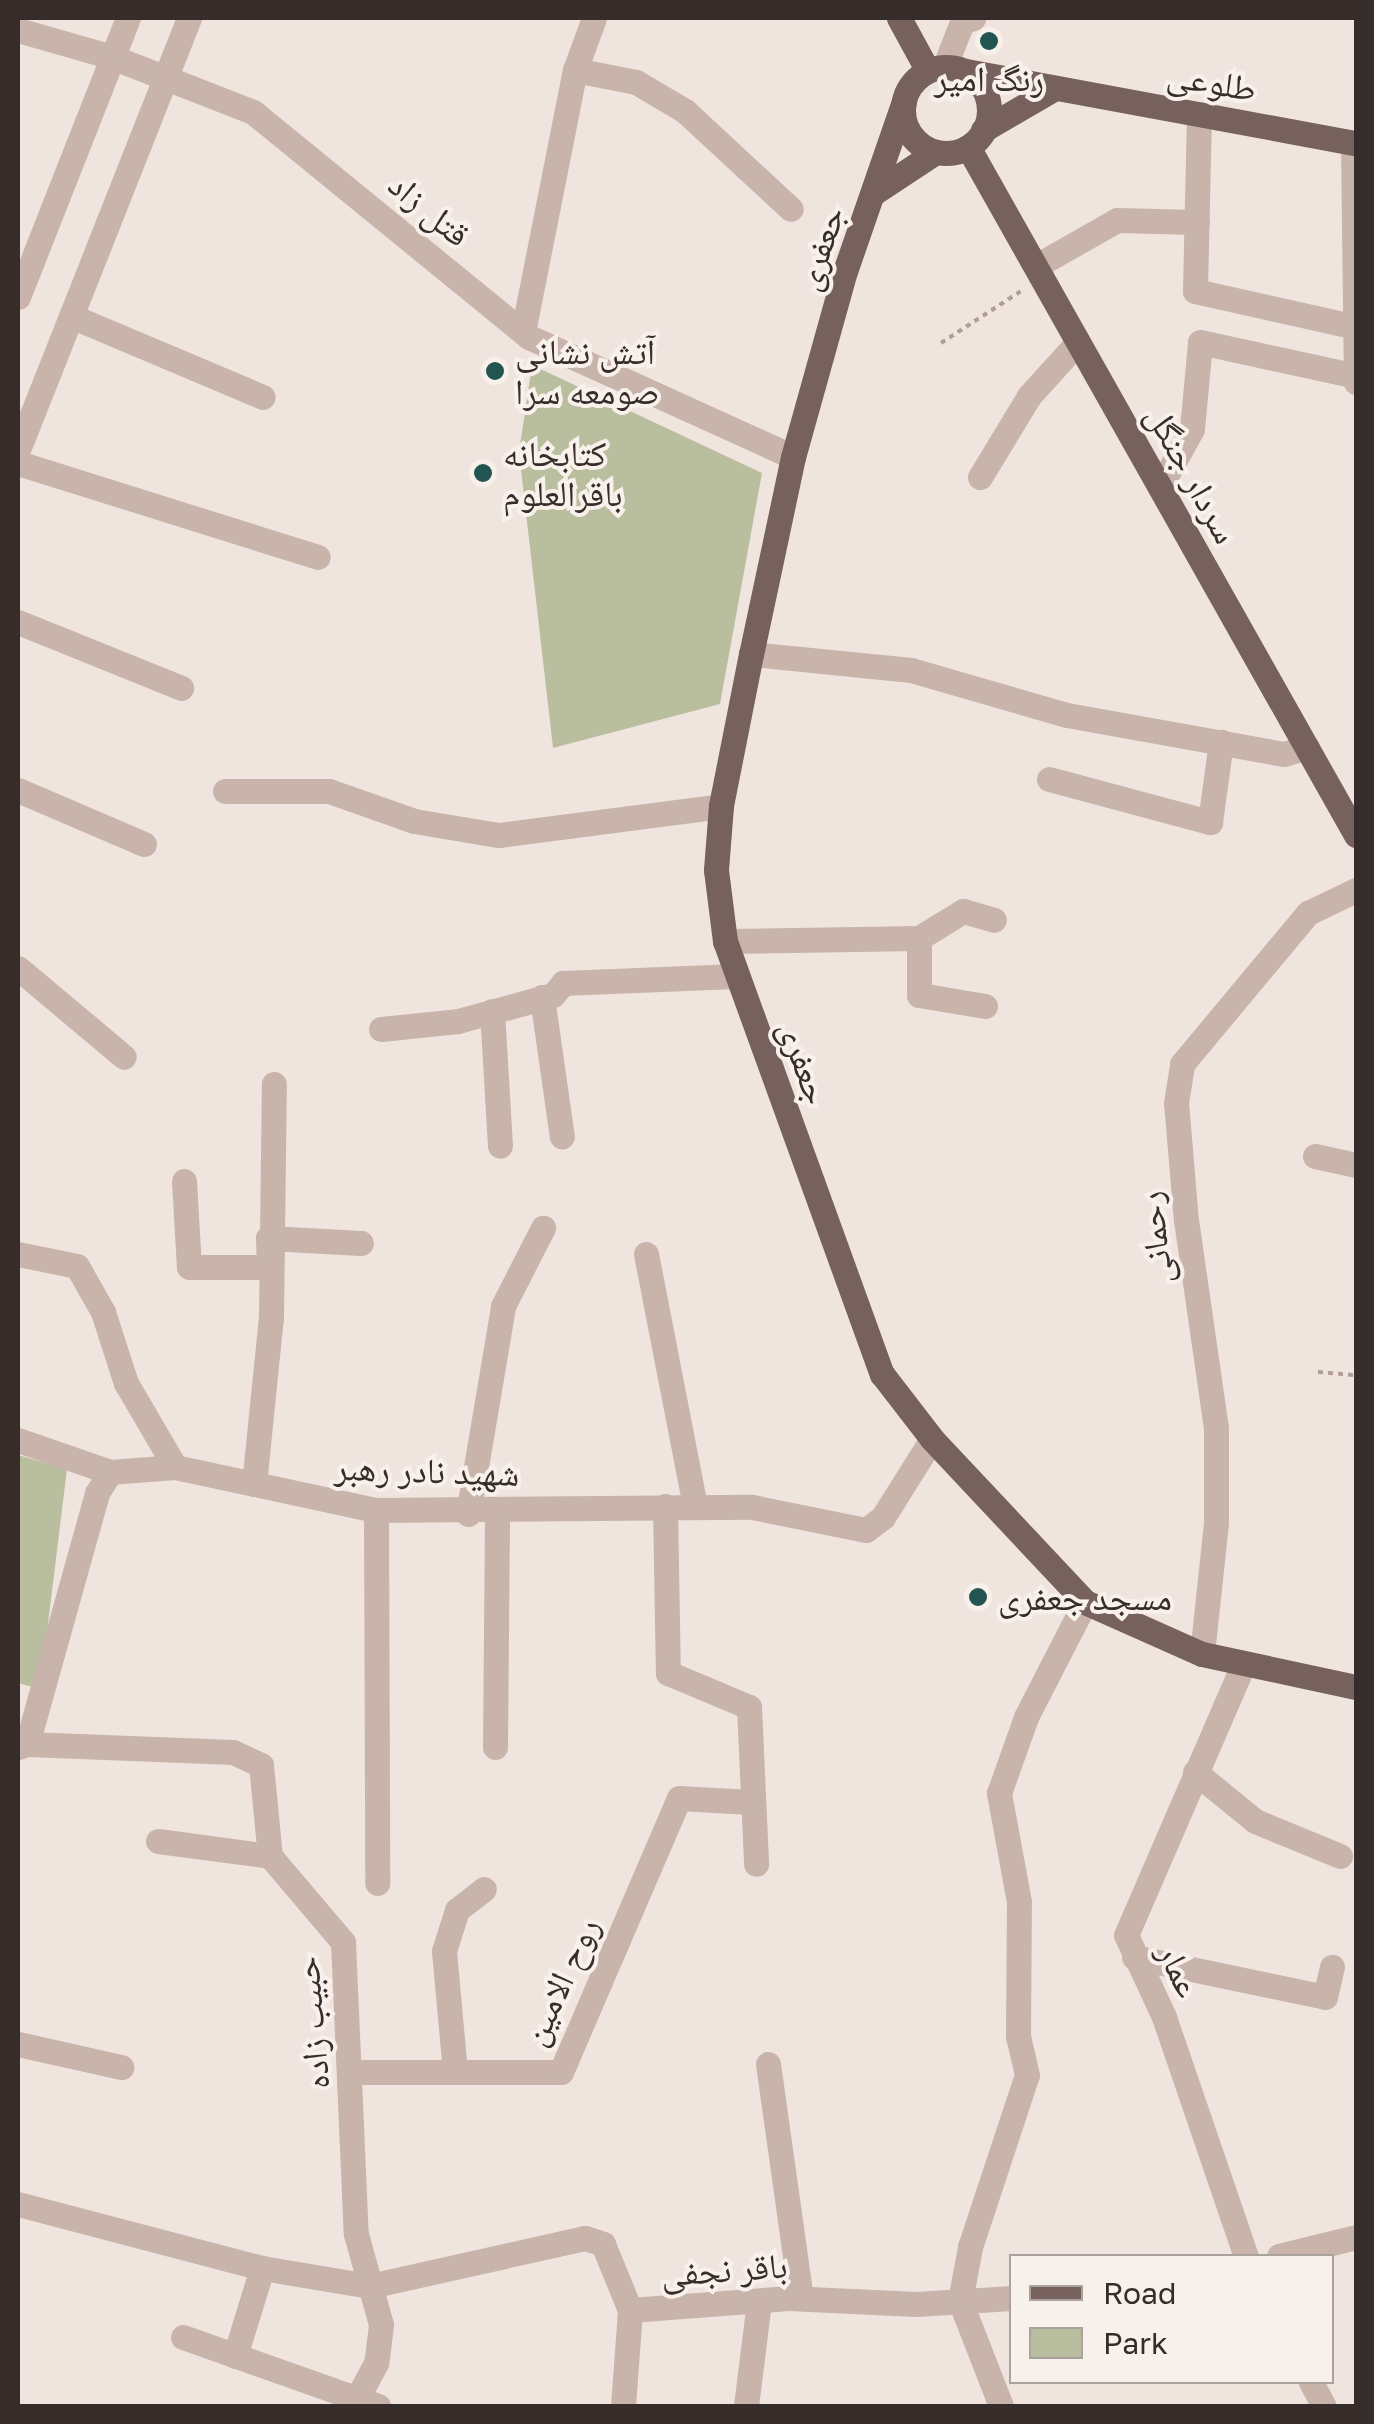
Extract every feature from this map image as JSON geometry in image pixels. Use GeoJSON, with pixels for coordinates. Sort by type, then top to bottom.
{"type":"FeatureCollection","features":[{"type":"Feature","properties":{"kind":"main road"},"geometry":{"type":"LineString","coordinates":[[899,18],[942,69],[975,79],[987,98],[976,139]]}},
{"type":"Feature","properties":{"kind":"main road"},"geometry":{"type":"LineString","coordinates":[[936,152],[909,133],[904,101],[942,69]]}},
{"type":"Feature","properties":{"kind":"main road","name":"طلوعی"},"geometry":{"type":"LineString","coordinates":[[942,69],[1355,143]]}},
{"type":"Feature","properties":{"kind":"main road"},"geometry":{"type":"LineString","coordinates":[[875,192],[936,152],[976,139],[1055,88]]}},
{"type":"Feature","properties":{"kind":"main road","name":"جعفری"},"geometry":{"type":"LineString","coordinates":[[904,101],[793,456],[721,806],[716,870],[725,941],[882,1374],[932,1439],[1085,1602],[1202,1654],[1356,1687]]}},
{"type":"Feature","properties":{"kind":"main road","name":"سردار جنگل"},"geometry":{"type":"LineString","coordinates":[[976,139],[1039,272],[1356,835]]}},
{"type":"Feature","properties":{"kind":"street"},"geometry":{"type":"LineString","coordinates":[[18,297],[128,18]]}},
{"type":"Feature","properties":{"kind":"street"},"geometry":{"type":"LineString","coordinates":[[18,450],[189,18]]}},
{"type":"Feature","properties":{"kind":"street"},"geometry":{"type":"LineString","coordinates":[[523,332],[575,70],[594,18]]}},
{"type":"Feature","properties":{"kind":"street"},"geometry":{"type":"LineString","coordinates":[[942,69],[962,22],[973,18]]}},
{"type":"Feature","properties":{"kind":"street","name":"قتل زاد"},"geometry":{"type":"LineString","coordinates":[[18,30],[112,58],[253,112],[523,332],[793,456]]}},
{"type":"Feature","properties":{"kind":"street"},"geometry":{"type":"LineString","coordinates":[[575,70],[636,82],[685,111],[791,209]]}},
{"type":"Feature","properties":{"kind":"street"},"geometry":{"type":"LineString","coordinates":[[1198,114],[1195,292],[1356,327]]}},
{"type":"Feature","properties":{"kind":"street"},"geometry":{"type":"LineString","coordinates":[[1160,486],[1192,429],[1200,342],[1356,379],[1355,143]]}},
{"type":"Feature","properties":{"kind":"street"},"geometry":{"type":"LineString","coordinates":[[1039,272],[1117,220],[1197,222]]}},
{"type":"Feature","properties":{"kind":"street"},"geometry":{"type":"LineString","coordinates":[[71,316],[262,397]]}},
{"type":"Feature","properties":{"kind":"street"},"geometry":{"type":"LineString","coordinates":[[980,477],[1028,396],[1078,342]]}},
{"type":"Feature","properties":{"kind":"street"},"geometry":{"type":"LineString","coordinates":[[18,463],[318,557]]}},
{"type":"Feature","properties":{"kind":"street"},"geometry":{"type":"LineString","coordinates":[[18,622],[181,688]]}},
{"type":"Feature","properties":{"kind":"street"},"geometry":{"type":"LineString","coordinates":[[751,654],[912,670],[1066,714],[1284,754],[1307,746]]}},
{"type":"Feature","properties":{"kind":"street"},"geometry":{"type":"LineString","coordinates":[[1049,779],[1210,822],[1220,742]]}},
{"type":"Feature","properties":{"kind":"street"},"geometry":{"type":"LineString","coordinates":[[18,790],[144,844]]}},
{"type":"Feature","properties":{"kind":"street"},"geometry":{"type":"LineString","coordinates":[[225,791],[329,792],[414,821],[499,835],[721,806]]}},
{"type":"Feature","properties":{"kind":"street","name":"رحمانی"},"geometry":{"type":"LineString","coordinates":[[1202,1654],[1216,1523],[1216,1428],[1186,1221],[1176,1103],[1182,1064],[1308,913],[1356,890]]}},
{"type":"Feature","properties":{"kind":"street"},"geometry":{"type":"LineString","coordinates":[[725,941],[919,938],[963,911],[994,920]]}},
{"type":"Feature","properties":{"kind":"street"},"geometry":{"type":"LineString","coordinates":[[919,938],[919,995],[985,1006]]}},
{"type":"Feature","properties":{"kind":"street"},"geometry":{"type":"LineString","coordinates":[[18,968],[124,1056]]}},
{"type":"Feature","properties":{"kind":"street"},"geometry":{"type":"LineString","coordinates":[[382,1029],[492,1011],[542,997],[562,983],[736,976]]}},
{"type":"Feature","properties":{"kind":"street"},"geometry":{"type":"LineString","coordinates":[[542,997],[562,1137]]}},
{"type":"Feature","properties":{"kind":"street"},"geometry":{"type":"LineString","coordinates":[[492,1011],[500,1146]]}},
{"type":"Feature","properties":{"kind":"street"},"geometry":{"type":"LineString","coordinates":[[254,1484],[271,1318],[268,1238],[274,1084]]}},
{"type":"Feature","properties":{"kind":"street"},"geometry":{"type":"LineString","coordinates":[[1315,1156],[1356,1165]]}},
{"type":"Feature","properties":{"kind":"street"},"geometry":{"type":"LineString","coordinates":[[184,1182],[189,1267],[269,1267]]}},
{"type":"Feature","properties":{"kind":"street"},"geometry":{"type":"LineString","coordinates":[[468,1514],[503,1306],[543,1228]]}},
{"type":"Feature","properties":{"kind":"street"},"geometry":{"type":"LineString","coordinates":[[268,1238],[361,1244]]}},
{"type":"Feature","properties":{"kind":"street"},"geometry":{"type":"LineString","coordinates":[[18,1254],[77,1266],[102,1312],[126,1383],[174,1467]]}},
{"type":"Feature","properties":{"kind":"street"},"geometry":{"type":"LineString","coordinates":[[646,1254],[695,1506]]}},
{"type":"Feature","properties":{"kind":"street","name":"شهید نادر رهبر"},"geometry":{"type":"LineString","coordinates":[[110,1472],[174,1467],[376,1510],[468,1514],[497,1510],[752,1507],[866,1530],[882,1517],[932,1439]]}},
{"type":"Feature","properties":{"kind":"street"},"geometry":{"type":"LineString","coordinates":[[18,1440],[110,1472],[97,1493],[22,1745],[234,1752],[261,1765],[270,1856],[158,1841]]}},
{"type":"Feature","properties":{"kind":"street"},"geometry":{"type":"LineString","coordinates":[[665,1506],[668,1673],[749,1707],[756,1864]]}},
{"type":"Feature","properties":{"kind":"street"},"geometry":{"type":"LineString","coordinates":[[376,1510],[377,1883]]}},
{"type":"Feature","properties":{"kind":"street"},"geometry":{"type":"LineString","coordinates":[[495,1746],[497,1510]]}},
{"type":"Feature","properties":{"kind":"street"},"geometry":{"type":"LineString","coordinates":[[1001,2406],[960,2301],[970,2246],[1026,2075],[1018,2037],[1019,1902],[999,1794],[1026,1716],[1085,1602]]}},
{"type":"Feature","properties":{"kind":"street","name":"عمار"},"geometry":{"type":"LineString","coordinates":[[1244,1664],[1136,1902],[1126,1935],[1164,2017],[1245,2254]]}},
{"type":"Feature","properties":{"kind":"street"},"geometry":{"type":"LineString","coordinates":[[1195,1772],[1256,1821],[1340,1856]]}},
{"type":"Feature","properties":{"kind":"street","name":"روح الامین"},"geometry":{"type":"LineString","coordinates":[[352,2072],[561,2072],[679,1798],[752,1802]]}},
{"type":"Feature","properties":{"kind":"street","name":"حبیب زاده"},"geometry":{"type":"LineString","coordinates":[[270,1856],[343,1942],[352,2072],[356,2234],[381,2325],[376,2363],[364,2404]]}},
{"type":"Feature","properties":{"kind":"street"},"geometry":{"type":"LineString","coordinates":[[455,2072],[444,1951],[457,1910],[484,1889]]}},
{"type":"Feature","properties":{"kind":"street"},"geometry":{"type":"LineString","coordinates":[[1134,1957],[1325,1998],[1332,1966]]}},
{"type":"Feature","properties":{"kind":"street"},"geometry":{"type":"LineString","coordinates":[[18,2044],[122,2067]]}},
{"type":"Feature","properties":{"kind":"street"},"geometry":{"type":"LineString","coordinates":[[768,2064],[802,2298]]}},
{"type":"Feature","properties":{"kind":"street"},"geometry":{"type":"LineString","coordinates":[[18,2204],[262,2268],[370,2286]]}},
{"type":"Feature","properties":{"kind":"street"},"geometry":{"type":"LineString","coordinates":[[1287,2254],[1356,2237]]}},
{"type":"Feature","properties":{"kind":"street","name":"باقر نجفی"},"geometry":{"type":"LineString","coordinates":[[370,2286],[585,2238],[603,2244],[630,2310],[802,2298],[1009,2298]]}},
{"type":"Feature","properties":{"kind":"street"},"geometry":{"type":"LineString","coordinates":[[235,2356],[262,2268]]}},
{"type":"Feature","properties":{"kind":"street"},"geometry":{"type":"LineString","coordinates":[[746,2406],[759,2301]]}},
{"type":"Feature","properties":{"kind":"street"},"geometry":{"type":"LineString","coordinates":[[623,2406],[630,2310]]}},
{"type":"Feature","properties":{"kind":"street"},"geometry":{"type":"LineString","coordinates":[[183,2338],[364,2404]]}},
{"type":"Feature","properties":{"kind":"street"},"geometry":{"type":"LineString","coordinates":[[1312,2384],[1324,2406]]}},
{"type":"Feature","properties":{"kind":"path"},"geometry":{"type":"LineString","coordinates":[[941,343],[1039,272]]}},
{"type":"Feature","properties":{"kind":"path"},"geometry":{"type":"LineString","coordinates":[[1318,1372],[1356,1375]]}},
{"type":"Feature","properties":{"kind":"green space"},"geometry":{"type":"Polygon","coordinates":[[[532,365],[762,473],[720,704],[553,748],[519,452],[532,365]]]}},
{"type":"Feature","properties":{"kind":"green space"},"geometry":{"type":"Polygon","coordinates":[[[18,1455],[67,1469],[40,1689],[18,1683],[18,1455]]]}},
{"type":"Feature","properties":{"kind":"place","name":"رنگ امیر"},"geometry":{"type":"Point","coordinates":[989,41]}},
{"type":"Feature","properties":{"kind":"place","name":"آتش نشانی صومعه سرا"},"geometry":{"type":"Point","coordinates":[495,371]}},
{"type":"Feature","properties":{"kind":"place","name":"کتابخانه باقرالعلوم"},"geometry":{"type":"Point","coordinates":[483,473]}},
{"type":"Feature","properties":{"kind":"place","name":"مسجد جعفری"},"geometry":{"type":"Point","coordinates":[978,1597]}}]}
